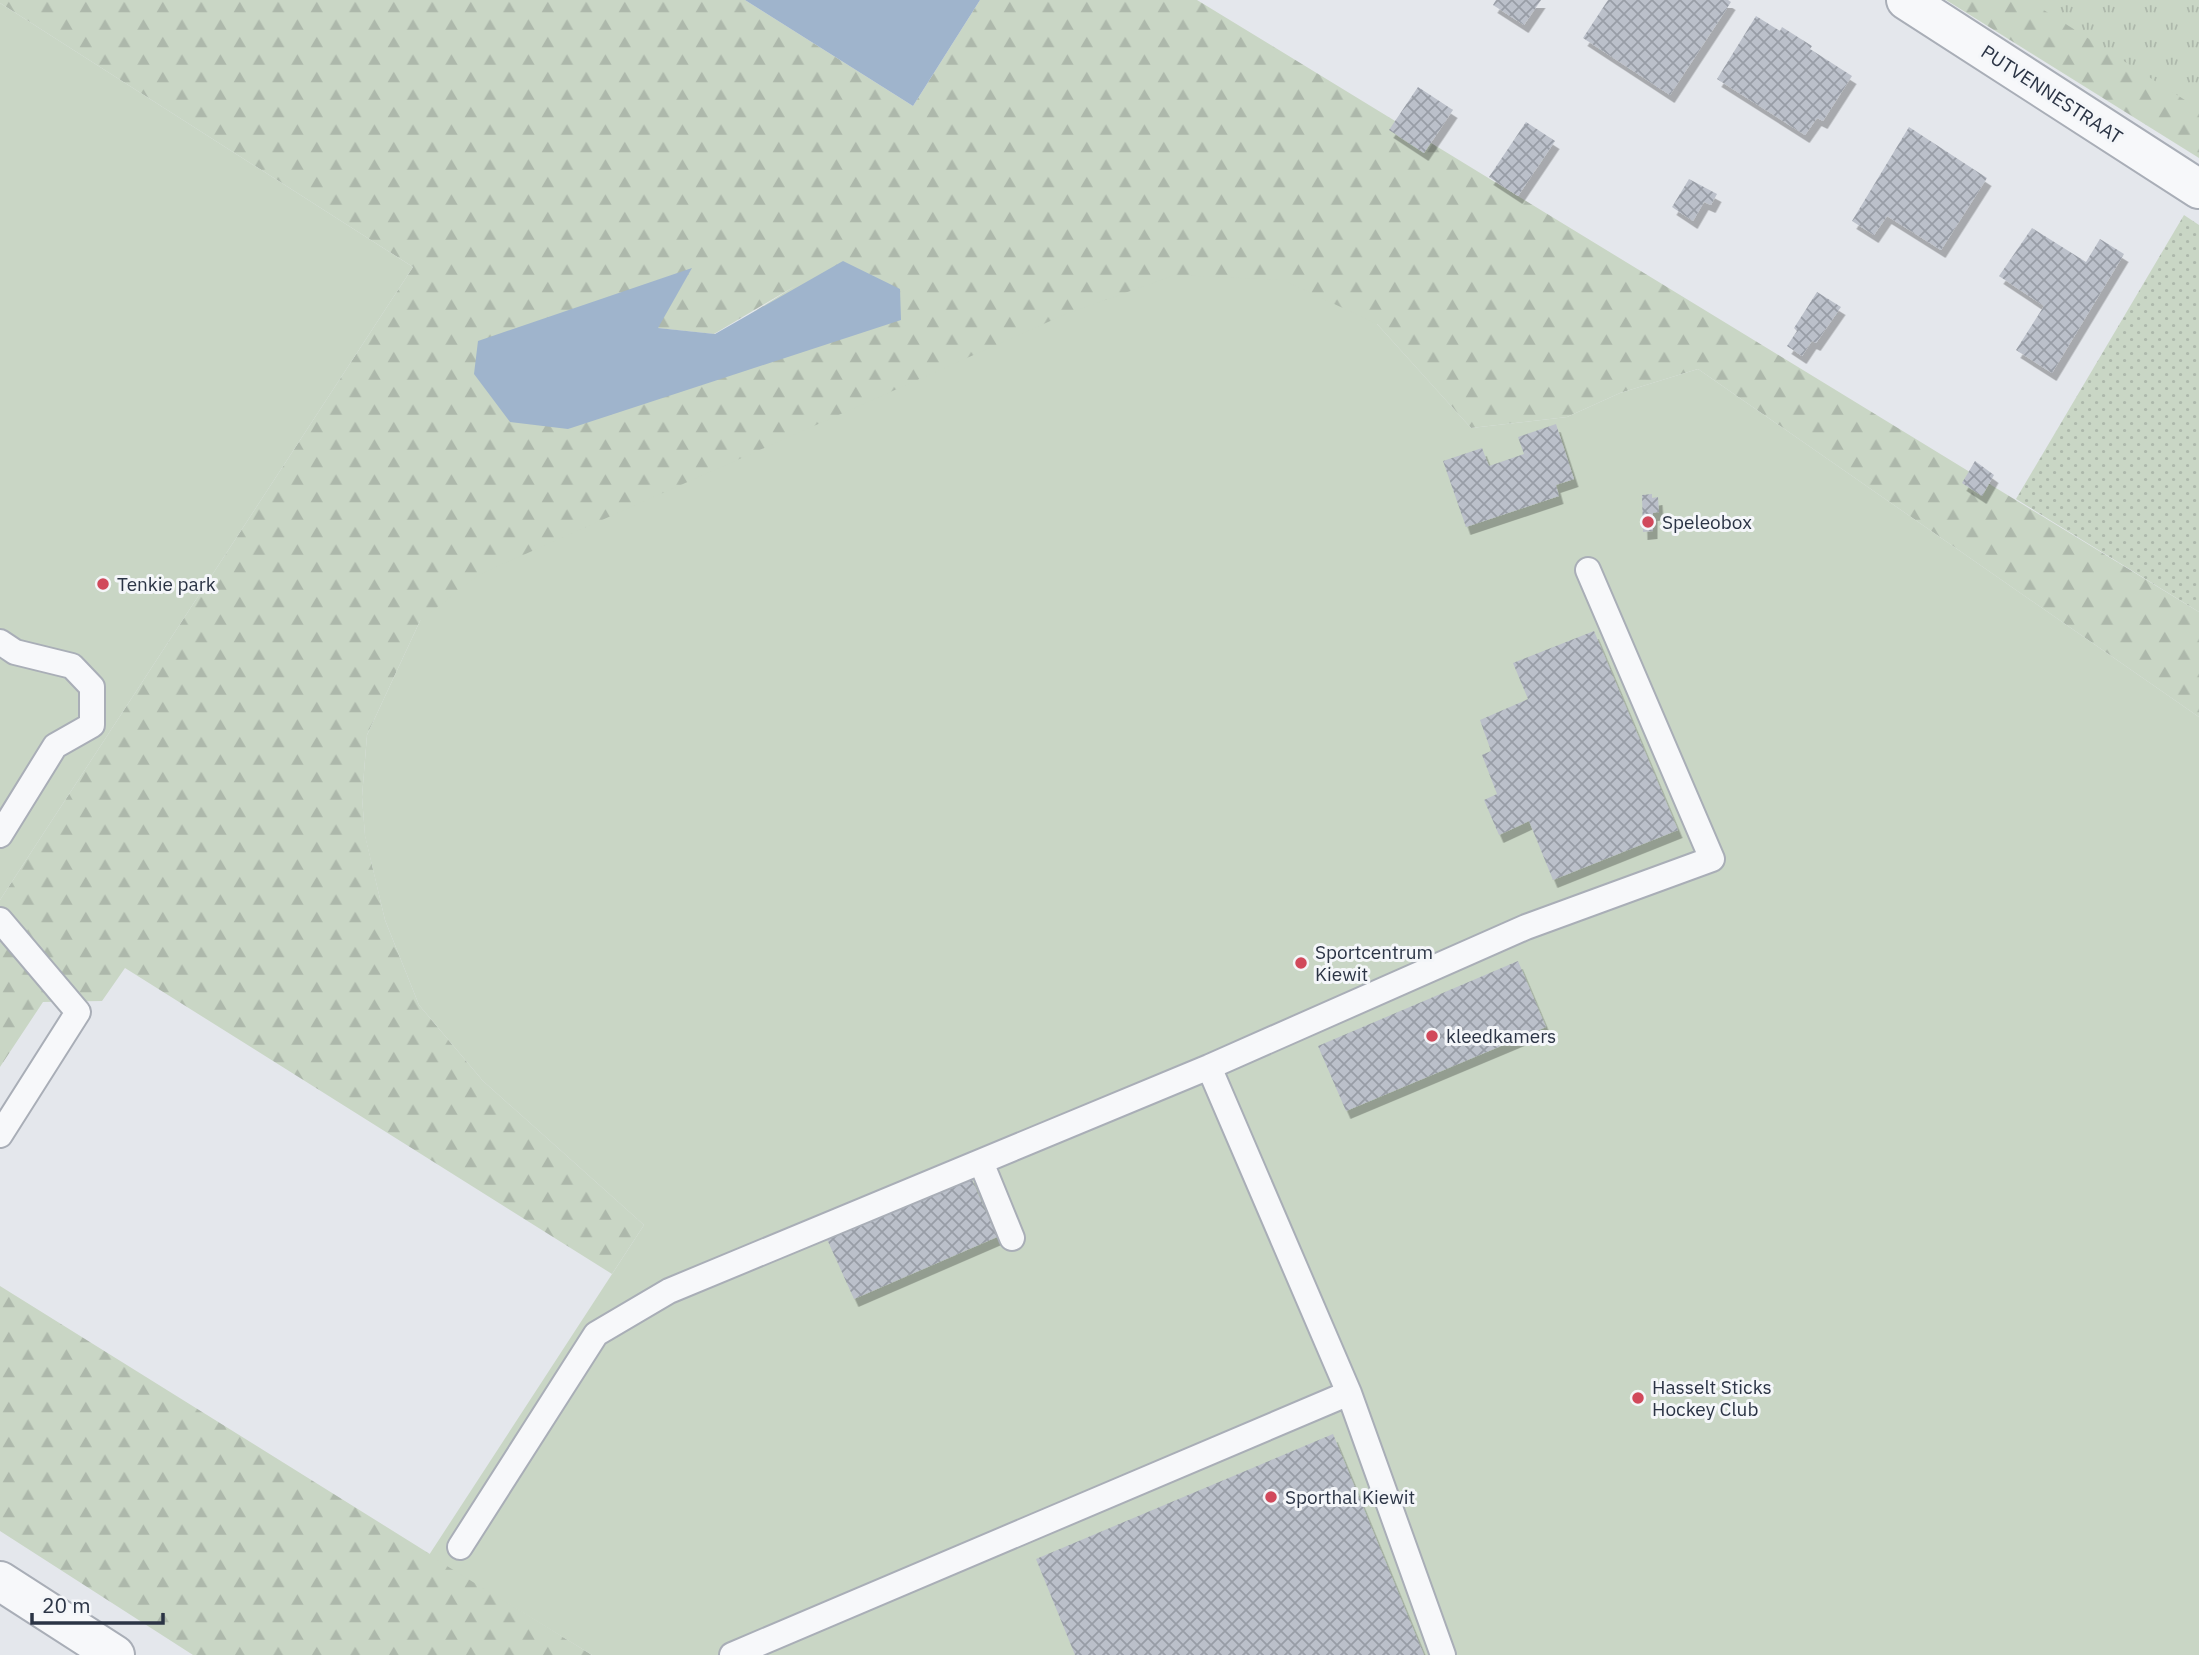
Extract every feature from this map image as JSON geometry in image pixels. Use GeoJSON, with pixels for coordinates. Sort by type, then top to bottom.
{"type":"FeatureCollection","features":[{"type":"Feature","properties":{"kind":"street","name":"PUTVENNESTRAAT"},"geometry":{"type":"LineString","coordinates":[[1906,0],[2199,189]]}},
{"type":"Feature","properties":{"kind":"street"},"geometry":{"type":"LineString","coordinates":[[0,1581],[115,1655]]}},
{"type":"Feature","properties":{"kind":"lane"},"geometry":{"type":"LineString","coordinates":[[460,1547],[596,1335],[669,1291],[1209,1068],[1526,928],[1712,859],[1588,570]]}},
{"type":"Feature","properties":{"kind":"lane"},"geometry":{"type":"LineString","coordinates":[[0,642],[15,652],[72,666],[93,687],[92,725],[55,747],[0,835]]}},
{"type":"Feature","properties":{"kind":"lane"},"geometry":{"type":"LineString","coordinates":[[0,920],[78,1012],[0,1135]]}},
{"type":"Feature","properties":{"kind":"lane"},"geometry":{"type":"LineString","coordinates":[[1209,1068],[1349,1393],[1443,1655]]}},
{"type":"Feature","properties":{"kind":"lane"},"geometry":{"type":"LineString","coordinates":[[981,1162],[1012,1238]]}},
{"type":"Feature","properties":{"kind":"lane"},"geometry":{"type":"LineString","coordinates":[[732,1655],[1349,1393]]}},
{"type":"Feature","properties":{"kind":"green space"},"geometry":{"type":"Polygon","coordinates":[[[0,0],[745,0],[913,106],[980,0],[1197,0],[2199,612],[2199,717],[1698,369],[1620,393],[1567,417],[1471,428],[1377,324],[420,621],[367,735],[362,797],[365,835],[385,920],[419,1005],[483,1081],[644,1225],[612,1274],[125,968],[102,1001],[43,1002],[0,1067],[0,900],[413,267],[0,3],[0,0]],[[691,269],[568,429],[795,286],[714,334],[657,328],[691,269]]]}},
{"type":"Feature","properties":{"kind":"green space"},"geometry":{"type":"Polygon","coordinates":[[[1946,0],[2108,0],[2199,58],[2199,158],[1946,0]]]}},
{"type":"Feature","properties":{"kind":"green space"},"geometry":{"type":"Polygon","coordinates":[[[2028,0],[2199,0],[2199,109],[2028,0]]]}},
{"type":"Feature","properties":{"kind":"green space","name":"Tenkie park"},"geometry":{"type":"Polygon","coordinates":[[[0,3],[413,267],[0,900],[0,3]]]}},
{"type":"Feature","properties":{"kind":"green space"},"geometry":{"type":"Polygon","coordinates":[[[2184,215],[2199,225],[2199,612],[2016,499],[2184,215]]]}},
{"type":"Feature","properties":{"kind":"green space","name":"Sportcentrum Kiewit"},"geometry":{"type":"Polygon","coordinates":[[[1175,275],[1283,280],[1377,324],[1471,428],[1567,417],[1620,393],[1698,369],[2199,717],[2199,1655],[592,1655],[429,1555],[644,1225],[483,1081],[419,1005],[385,920],[365,836],[362,797],[367,735],[420,621],[478,575],[1066,314],[1175,275]]]}},
{"type":"Feature","properties":{"kind":"green space"},"geometry":{"type":"Polygon","coordinates":[[[0,1286],[592,1655],[193,1655],[0,1531],[0,1286]]]}},
{"type":"Feature","properties":{"kind":"water"},"geometry":{"type":"Polygon","coordinates":[[[745,0],[980,0],[913,106],[745,0]]]}},
{"type":"Feature","properties":{"kind":"water"},"geometry":{"type":"Polygon","coordinates":[[[843,261],[900,289],[901,320],[568,429],[510,422],[474,374],[478,341],[692,268],[658,328],[715,334],[843,261]]]}},
{"type":"Feature","properties":{"kind":"building"},"geometry":{"type":"Polygon","coordinates":[[[1496,0],[1541,0],[1524,25],[1493,5],[1496,0]]]}},
{"type":"Feature","properties":{"kind":"building"},"geometry":{"type":"Polygon","coordinates":[[[1608,0],[1731,2],[1670,95],[1583,38],[1608,0]]]}},
{"type":"Feature","properties":{"kind":"building"},"geometry":{"type":"Polygon","coordinates":[[[1756,16],[1780,31],[1782,27],[1852,76],[1823,121],[1817,118],[1805,135],[1717,79],[1756,16]]]}},
{"type":"Feature","properties":{"kind":"building"},"geometry":{"type":"Polygon","coordinates":[[[1418,87],[1453,110],[1424,153],[1389,130],[1418,87]]]}},
{"type":"Feature","properties":{"kind":"building"},"geometry":{"type":"Polygon","coordinates":[[[1526,122],[1555,141],[1518,196],[1489,177],[1526,122]]]}},
{"type":"Feature","properties":{"kind":"building"},"geometry":{"type":"Polygon","coordinates":[[[1909,127],[1987,178],[1941,250],[1887,216],[1874,235],[1852,221],[1909,127]]]}},
{"type":"Feature","properties":{"kind":"building"},"geometry":{"type":"Polygon","coordinates":[[[1689,179],[1717,194],[1711,205],[1704,202],[1693,221],[1672,207],[1689,179]]]}},
{"type":"Feature","properties":{"kind":"building"},"geometry":{"type":"Polygon","coordinates":[[[2032,228],[2086,262],[2100,239],[2124,254],[2052,373],[2016,350],[2044,306],[1999,276],[2032,228]]]}},
{"type":"Feature","properties":{"kind":"building"},"geometry":{"type":"Polygon","coordinates":[[[1817,292],[1841,307],[1816,343],[1812,341],[1802,356],[1787,346],[1797,331],[1794,328],[1817,292]]]}},
{"type":"Feature","properties":{"kind":"building"},"geometry":{"type":"Polygon","coordinates":[[[1556,424],[1574,479],[1556,485],[1559,496],[1466,527],[1443,461],[1482,448],[1489,466],[1524,454],[1518,437],[1556,424]]]}},
{"type":"Feature","properties":{"kind":"building"},"geometry":{"type":"Polygon","coordinates":[[[1975,461],[1994,475],[1982,496],[1962,483],[1975,461]]]}},
{"type":"Feature","properties":{"kind":"building","name":"Speleobox"},"geometry":{"type":"Polygon","coordinates":[[[1652,494],[1652,498],[1658,497],[1659,512],[1653,513],[1653,531],[1643,532],[1642,495],[1652,494]]]}},
{"type":"Feature","properties":{"kind":"building"},"geometry":{"type":"Polygon","coordinates":[[[1594,631],[1678,830],[1553,880],[1529,821],[1499,835],[1484,800],[1497,794],[1482,755],[1491,751],[1480,720],[1528,699],[1513,663],[1594,631]]]}},
{"type":"Feature","properties":{"kind":"building","name":"kleedkamers"},"geometry":{"type":"Polygon","coordinates":[[[1518,961],[1546,1027],[1346,1111],[1318,1046],[1518,961]]]}},
{"type":"Feature","properties":{"kind":"building"},"geometry":{"type":"Polygon","coordinates":[[[970,1175],[997,1237],[854,1299],[826,1237],[970,1175]]]}},
{"type":"Feature","properties":{"kind":"building","name":"Sporthal Kiewit"},"geometry":{"type":"Polygon","coordinates":[[[1333,1434],[1424,1655],[1075,1655],[1036,1559],[1333,1434]]]}},
{"type":"Feature","properties":{"kind":"place","name":"Speleobox"},"geometry":{"type":"Point","coordinates":[1648,522]}},
{"type":"Feature","properties":{"kind":"place","name":"Tenkie park"},"geometry":{"type":"Point","coordinates":[103,584]}},
{"type":"Feature","properties":{"kind":"place","name":"Sportcentrum Kiewit"},"geometry":{"type":"Point","coordinates":[1301,963]}},
{"type":"Feature","properties":{"kind":"place","name":"kleedkamers"},"geometry":{"type":"Point","coordinates":[1432,1036]}},
{"type":"Feature","properties":{"kind":"place","name":"Hasselt Sticks Hockey Club"},"geometry":{"type":"Point","coordinates":[1638,1398]}},
{"type":"Feature","properties":{"kind":"place","name":"Sporthal Kiewit"},"geometry":{"type":"Point","coordinates":[1271,1497]}}]}
